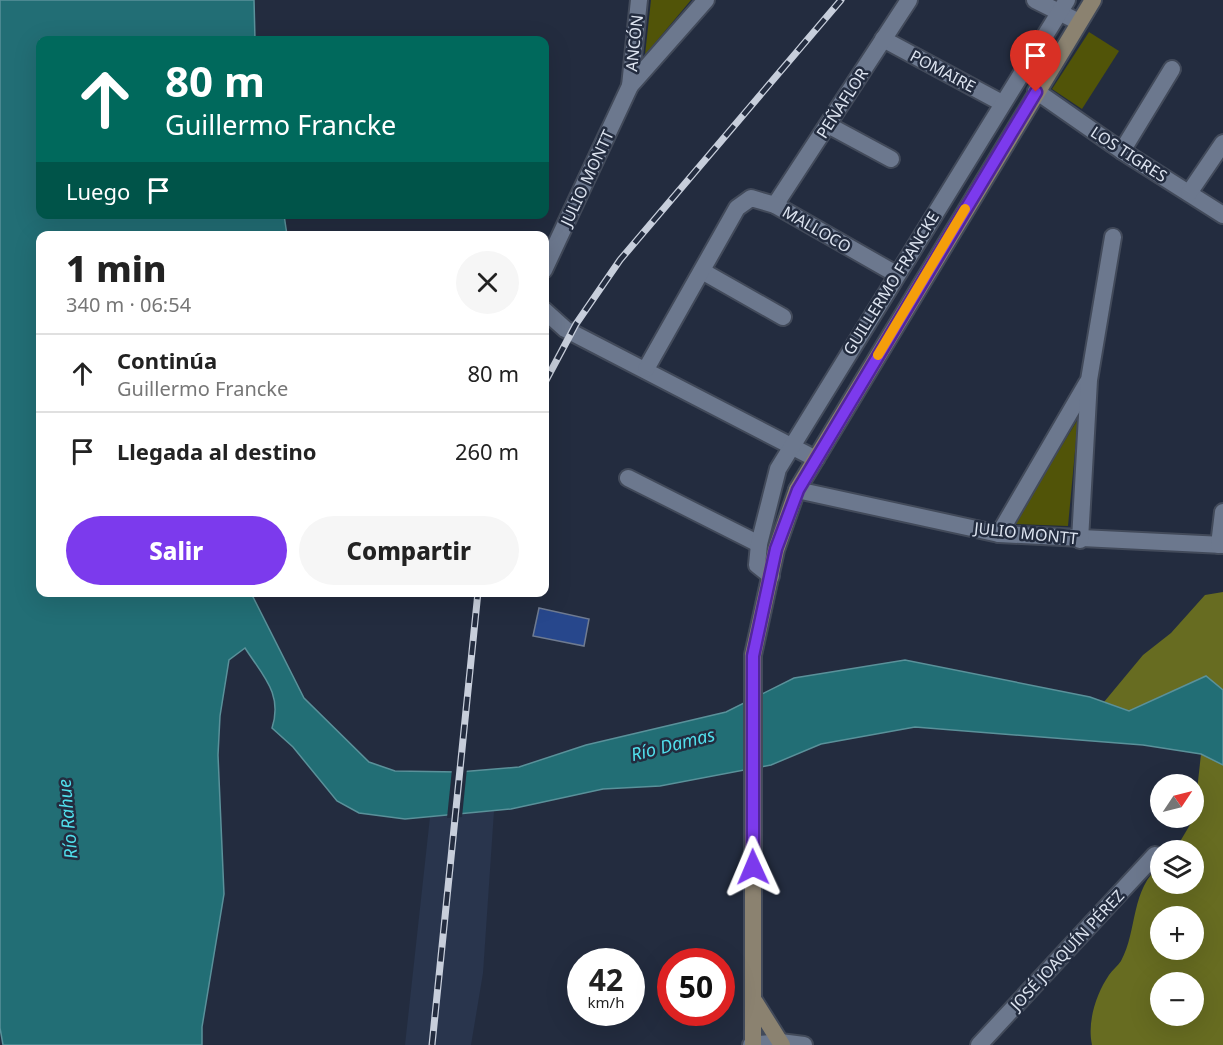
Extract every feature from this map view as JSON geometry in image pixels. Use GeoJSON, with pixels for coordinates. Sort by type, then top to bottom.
{"type":"FeatureCollection","features":[{"type":"Feature","properties":{"kind":"main road","name":"GUILLERMO FRANCKE"},"geometry":{"type":"LineString","coordinates":[[752,1045],[755,1002],[752,799],[753,656],[776,549],[798,490],[1093,0]]}},
{"type":"Feature","properties":{"kind":"main road"},"geometry":{"type":"LineString","coordinates":[[755,1002],[781,1044]]}},
{"type":"Feature","properties":{"kind":"street","name":"ANCÓN"},"geometry":{"type":"LineString","coordinates":[[630,86],[639,0]]}},
{"type":"Feature","properties":{"kind":"street"},"geometry":{"type":"LineString","coordinates":[[630,86],[706,0]]}},
{"type":"Feature","properties":{"kind":"street","name":"PEÑAFLOR"},"geometry":{"type":"LineString","coordinates":[[775,205],[909,0]]}},
{"type":"Feature","properties":{"kind":"street"},"geometry":{"type":"LineString","coordinates":[[1035,0],[1063,6],[1080,22]]}},
{"type":"Feature","properties":{"kind":"street","name":"GUILLERMO FRANCKE"},"geometry":{"type":"LineString","coordinates":[[771,576],[757,565],[759,544],[778,469],[1063,6]]}},
{"type":"Feature","properties":{"kind":"street","name":"POMAIRE"},"geometry":{"type":"LineString","coordinates":[[883,39],[1002,103]]}},
{"type":"Feature","properties":{"kind":"street"},"geometry":{"type":"LineString","coordinates":[[1122,151],[1172,69]]}},
{"type":"Feature","properties":{"kind":"street","name":"JULIO MONTT"},"geometry":{"type":"LineString","coordinates":[[549,259],[630,86]]}},
{"type":"Feature","properties":{"kind":"street","name":"LOS TIGRES"},"geometry":{"type":"LineString","coordinates":[[1036,92],[1122,151],[1223,215]]}},
{"type":"Feature","properties":{"kind":"street"},"geometry":{"type":"LineString","coordinates":[[828,125],[891,159]]}},
{"type":"Feature","properties":{"kind":"street"},"geometry":{"type":"LineString","coordinates":[[1189,193],[1223,143]]}},
{"type":"Feature","properties":{"kind":"street","name":"MALLOCO"},"geometry":{"type":"LineString","coordinates":[[702,271],[737,208],[751,198],[775,205],[896,274]]}},
{"type":"Feature","properties":{"kind":"street"},"geometry":{"type":"LineString","coordinates":[[1080,540],[1089,380],[1113,237]]}},
{"type":"Feature","properties":{"kind":"street"},"geometry":{"type":"LineString","coordinates":[[646,369],[702,271],[783,317]]}},
{"type":"Feature","properties":{"kind":"street"},"geometry":{"type":"LineString","coordinates":[[549,315],[565,329],[816,459]]}},
{"type":"Feature","properties":{"kind":"street"},"geometry":{"type":"LineString","coordinates":[[999,534],[1089,380]]}},
{"type":"Feature","properties":{"kind":"street"},"geometry":{"type":"LineString","coordinates":[[628,478],[759,544]]}},
{"type":"Feature","properties":{"kind":"street","name":"JULIO MONTT"},"geometry":{"type":"LineString","coordinates":[[798,490],[999,534],[1080,540],[1221,545]]}},
{"type":"Feature","properties":{"kind":"street"},"geometry":{"type":"LineString","coordinates":[[1221,545],[1223,512]]}},
{"type":"Feature","properties":{"kind":"street","name":"JOSÉ JOAQUÍN PÉREZ"},"geometry":{"type":"LineString","coordinates":[[979,1045],[1150,860]]}},
{"type":"Feature","properties":{"kind":"street"},"geometry":{"type":"LineString","coordinates":[[752,1045],[804,1045]]}},
{"type":"Feature","properties":{"kind":"shaded area"},"geometry":{"type":"Polygon","coordinates":[[[651,0],[691,0],[645,55],[651,0]]]}},
{"type":"Feature","properties":{"kind":"shaded area"},"geometry":{"type":"Polygon","coordinates":[[[1089,32],[1119,51],[1082,109],[1052,89],[1089,32]]]}},
{"type":"Feature","properties":{"kind":"shaded area"},"geometry":{"type":"Polygon","coordinates":[[[1078,419],[1068,526],[1014,524],[1078,419]]]}},
{"type":"Feature","properties":{"kind":"shaded area"},"geometry":{"type":"Polygon","coordinates":[[[494,811],[483,973],[471,1045],[405,1045],[430,817],[494,811]]]}},
{"type":"Feature","properties":{"kind":"green space"},"geometry":{"type":"Polygon","coordinates":[[[1223,592],[1223,690],[1206,676],[1129,712],[1104,702],[1143,655],[1171,633],[1205,595],[1223,592]]]}},
{"type":"Feature","properties":{"kind":"green space"},"geometry":{"type":"Polygon","coordinates":[[[1201,754],[1223,765],[1223,1045],[1092,1045],[1091,1027],[1097,999],[1110,973],[1121,961],[1139,898],[1150,877],[1150,894],[1204,894],[1204,840],[1181,840],[1188,828],[1204,828],[1204,774],[1199,774],[1201,754]]]}},
{"type":"Feature","properties":{"kind":"water"},"geometry":{"type":"Polygon","coordinates":[[[0,0],[254,0],[255,36],[36,36],[36,219],[285,219],[286,231],[36,231],[36,597],[253,597],[304,698],[369,762],[395,771],[459,772],[519,767],[586,745],[726,712],[794,678],[905,660],[1090,697],[1129,711],[1206,676],[1223,690],[1223,765],[1201,754],[1143,745],[915,727],[821,744],[771,765],[660,786],[603,789],[511,809],[405,819],[359,813],[337,801],[293,747],[272,728],[275,716],[273,695],[245,648],[229,660],[220,716],[218,755],[224,894],[202,1027],[202,1045],[3,1045],[0,1028],[0,0]]]}},
{"type":"Feature","properties":{"kind":"pier"},"geometry":{"type":"Polygon","coordinates":[[[467,768],[462,817],[447,818],[452,769],[467,768]]]}},
{"type":"Feature","properties":{"kind":"building"},"geometry":{"type":"Polygon","coordinates":[[[539,608],[589,619],[584,646],[533,636],[539,608]]]}},
{"type":"Feature","properties":{"kind":"railway"},"geometry":{"type":"LineString","coordinates":[[549,375],[576,324],[620,260],[841,0]]}},
{"type":"Feature","properties":{"kind":"railway"},"geometry":{"type":"LineString","coordinates":[[432,1045],[477,597]]}},
{"type":"Feature","properties":{"kind":"slow traffic"},"geometry":{"type":"LineString","coordinates":[[878,355],[965,209]]}},
{"type":"Feature","properties":{"kind":"route"},"geometry":{"type":"LineString","coordinates":[[753,867],[753,656],[776,549],[798,490],[1036,92]]}},
{"type":"Feature","properties":{"kind":"water label","name":"Río Damas"},"geometry":{"type":"Point","coordinates":[673,745]}},
{"type":"Feature","properties":{"kind":"water label","name":"Río Rahue"},"geometry":{"type":"Point","coordinates":[68,819]}}]}
